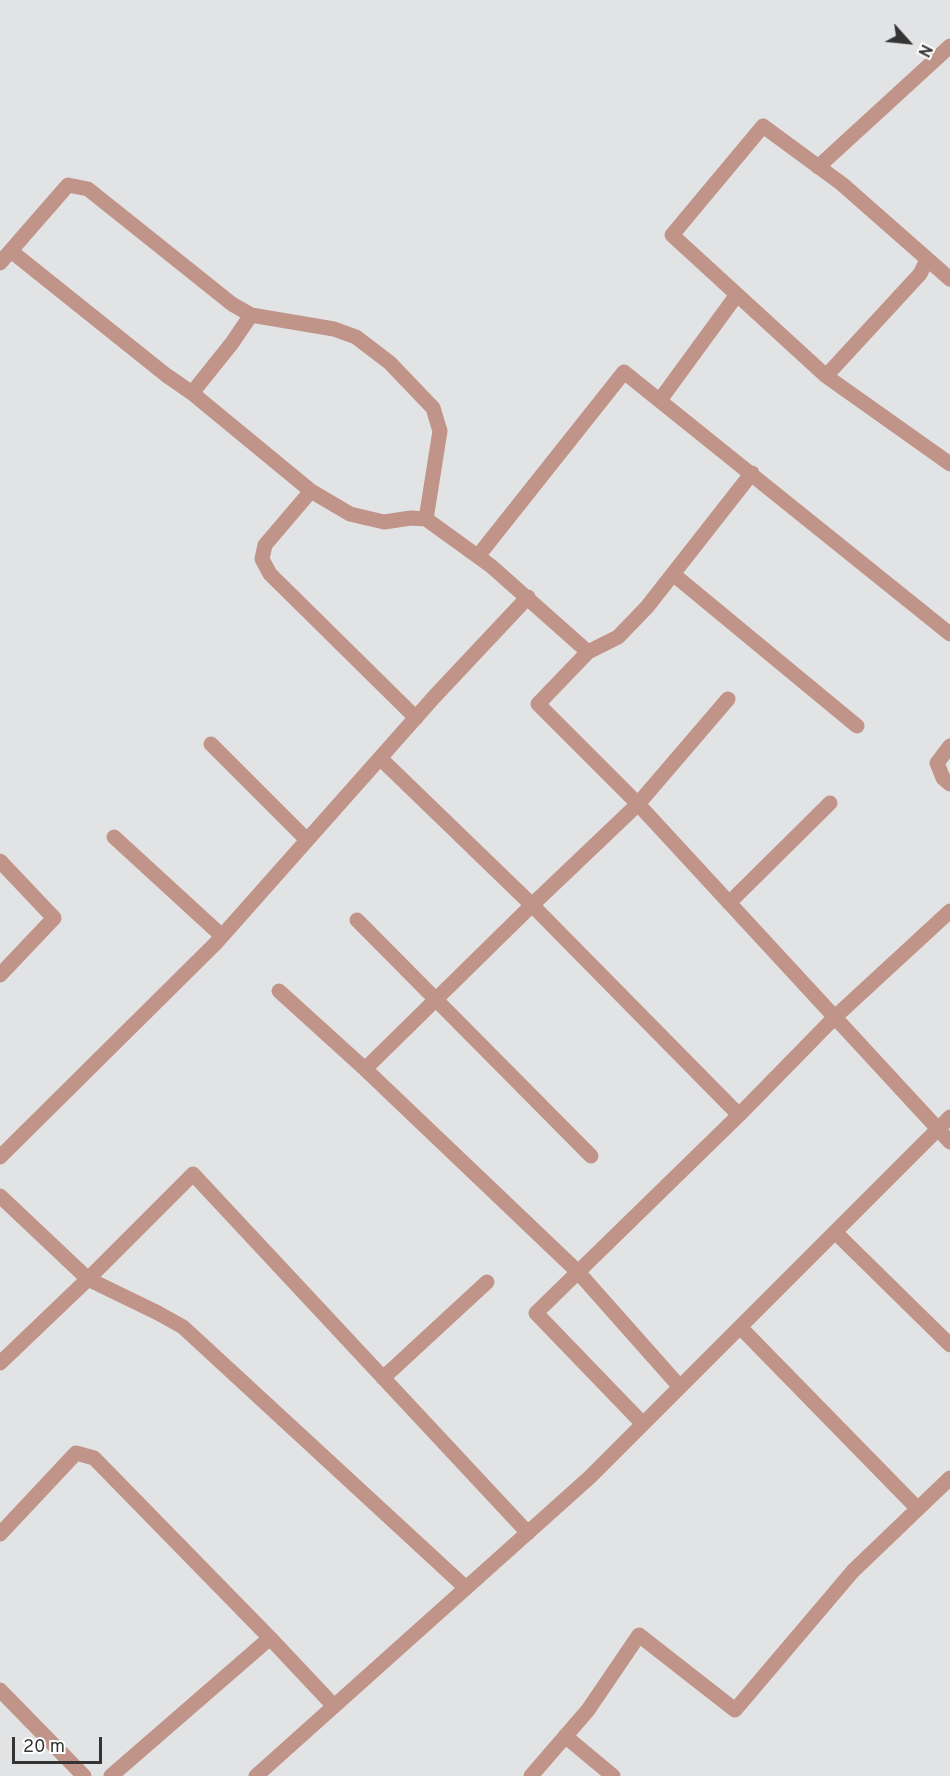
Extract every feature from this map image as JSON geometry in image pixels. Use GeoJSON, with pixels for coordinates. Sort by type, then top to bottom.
{"type":"FeatureCollection","features":[{"type":"Feature","properties":{"kind":"street"},"geometry":{"type":"LineString","coordinates":[[818,167],[950,45]]}},
{"type":"Feature","properties":{"kind":"street"},"geometry":{"type":"LineString","coordinates":[[950,279],[842,184],[763,126],[672,235],[826,376],[950,464]]}},
{"type":"Feature","properties":{"kind":"street"},"geometry":{"type":"LineString","coordinates":[[0,263],[68,185],[76,185],[98,196],[232,304],[250,315],[334,329],[356,338],[390,363],[433,408],[440,431],[426,519]]}},
{"type":"Feature","properties":{"kind":"street"},"geometry":{"type":"LineString","coordinates":[[11,251],[166,375],[192,393],[311,491],[350,514],[384,522],[411,518],[426,519],[478,556],[588,651]]}},
{"type":"Feature","properties":{"kind":"street"},"geometry":{"type":"LineString","coordinates":[[826,376],[920,274],[927,260]]}},
{"type":"Feature","properties":{"kind":"street"},"geometry":{"type":"LineString","coordinates":[[660,400],[736,296]]}},
{"type":"Feature","properties":{"kind":"street"},"geometry":{"type":"LineString","coordinates":[[192,393],[232,343],[250,315]]}},
{"type":"Feature","properties":{"kind":"street"},"geometry":{"type":"LineString","coordinates":[[478,556],[624,372],[950,634]]}},
{"type":"Feature","properties":{"kind":"street"},"geometry":{"type":"LineString","coordinates":[[752,473],[648,607],[618,637],[588,651],[538,704],[638,804],[950,1142]]}},
{"type":"Feature","properties":{"kind":"street"},"geometry":{"type":"LineString","coordinates":[[311,491],[265,546],[262,559],[270,574],[416,717]]}},
{"type":"Feature","properties":{"kind":"street"},"geometry":{"type":"LineString","coordinates":[[673,574],[857,726]]}},
{"type":"Feature","properties":{"kind":"street"},"geometry":{"type":"LineString","coordinates":[[0,1157],[222,936],[416,717],[528,597]]}},
{"type":"Feature","properties":{"kind":"street"},"geometry":{"type":"LineString","coordinates":[[365,1070],[638,804],[728,699]]}},
{"type":"Feature","properties":{"kind":"street"},"geometry":{"type":"LineString","coordinates":[[210,744],[308,840]]}},
{"type":"Feature","properties":{"kind":"street"},"geometry":{"type":"LineString","coordinates":[[950,746],[937,763],[942,778],[950,784]]}},
{"type":"Feature","properties":{"kind":"street"},"geometry":{"type":"LineString","coordinates":[[380,758],[532,905],[739,1115]]}},
{"type":"Feature","properties":{"kind":"street"},"geometry":{"type":"LineString","coordinates":[[729,903],[830,803]]}},
{"type":"Feature","properties":{"kind":"street"},"geometry":{"type":"LineString","coordinates":[[114,837],[222,936]]}},
{"type":"Feature","properties":{"kind":"street"},"geometry":{"type":"LineString","coordinates":[[0,861],[54,918],[0,975]]}},
{"type":"Feature","properties":{"kind":"street"},"geometry":{"type":"LineString","coordinates":[[643,1424],[536,1313],[739,1115],[835,1017],[950,911]]}},
{"type":"Feature","properties":{"kind":"street"},"geometry":{"type":"LineString","coordinates":[[357,920],[591,1156]]}},
{"type":"Feature","properties":{"kind":"street"},"geometry":{"type":"LineString","coordinates":[[279,991],[578,1272],[680,1387]]}},
{"type":"Feature","properties":{"kind":"street"},"geometry":{"type":"LineString","coordinates":[[258,1775],[333,1705],[590,1477],[950,1117]]}},
{"type":"Feature","properties":{"kind":"street"},"geometry":{"type":"LineString","coordinates":[[0,1363],[193,1174],[528,1533]]}},
{"type":"Feature","properties":{"kind":"street"},"geometry":{"type":"LineString","coordinates":[[0,1196],[88,1279],[159,1312],[183,1327],[466,1588]]}},
{"type":"Feature","properties":{"kind":"street"},"geometry":{"type":"LineString","coordinates":[[835,1232],[950,1345]]}},
{"type":"Feature","properties":{"kind":"street"},"geometry":{"type":"LineString","coordinates":[[383,1378],[487,1282]]}},
{"type":"Feature","properties":{"kind":"street"},"geometry":{"type":"LineString","coordinates":[[740,1327],[918,1509]]}},
{"type":"Feature","properties":{"kind":"street"},"geometry":{"type":"LineString","coordinates":[[0,1534],[76,1453],[94,1458],[333,1705]]}},
{"type":"Feature","properties":{"kind":"street"},"geometry":{"type":"LineString","coordinates":[[531,1776],[588,1710],[639,1635],[735,1710],[853,1571],[950,1478]]}},
{"type":"Feature","properties":{"kind":"street"},"geometry":{"type":"LineString","coordinates":[[111,1776],[270,1638]]}},
{"type":"Feature","properties":{"kind":"street"},"geometry":{"type":"LineString","coordinates":[[0,1690],[84,1776]]}},
{"type":"Feature","properties":{"kind":"street"},"geometry":{"type":"LineString","coordinates":[[566,1736],[613,1776]]}}]}
